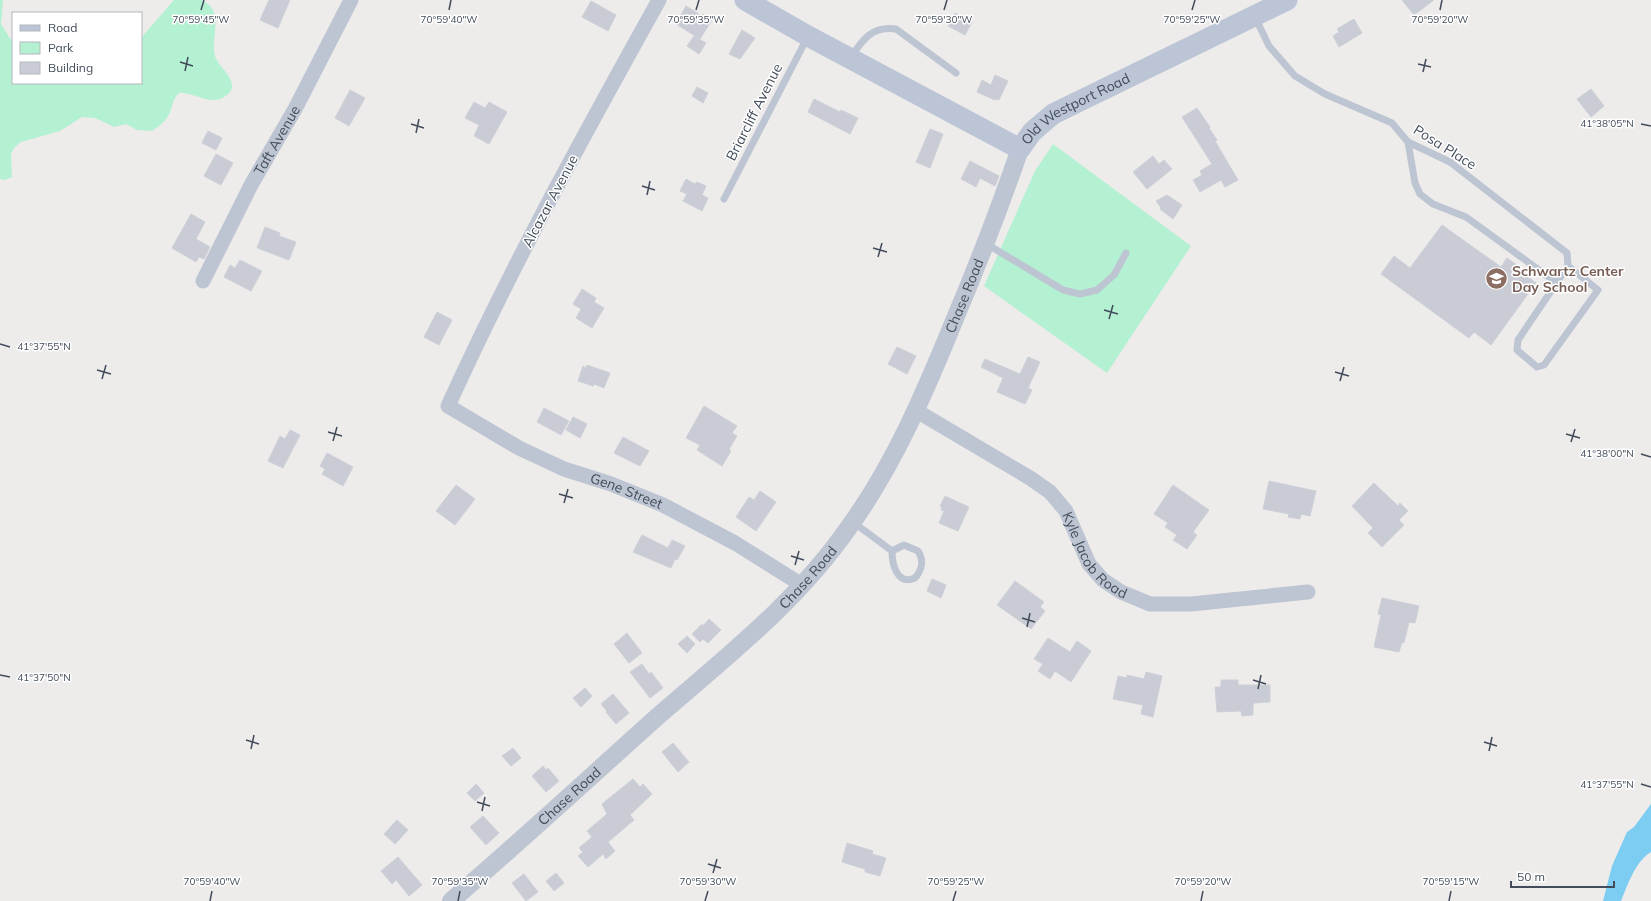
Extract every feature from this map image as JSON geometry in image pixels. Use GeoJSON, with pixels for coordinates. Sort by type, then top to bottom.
{"type":"FeatureCollection","features":[{"type":"Feature","properties":{"kind":"main road","name":"Old Westport Road"},"geometry":{"type":"LineString","coordinates":[[745,0],[850,59],[1020,149],[1032,132],[1053,114],[1287,0]]}},
{"type":"Feature","properties":{"kind":"street","name":"Taft Avenue"},"geometry":{"type":"LineString","coordinates":[[203,281],[251,185],[295,109],[351,0]]}},
{"type":"Feature","properties":{"kind":"street","name":"Alcazar Avenue"},"geometry":{"type":"LineString","coordinates":[[448,406],[485,325],[659,0]]}},
{"type":"Feature","properties":{"kind":"street","name":"Chase Road"},"geometry":{"type":"LineString","coordinates":[[452,901],[735,650],[785,603],[825,559],[853,522],[899,445],[938,362],[1003,199],[1020,149]]}},
{"type":"Feature","properties":{"kind":"street","name":"Gene Street"},"geometry":{"type":"LineString","coordinates":[[448,406],[519,448],[564,469],[611,484],[663,505],[735,543],[802,585]]}},
{"type":"Feature","properties":{"kind":"street","name":"Kyle Jacob Road"},"geometry":{"type":"LineString","coordinates":[[915,410],[1030,478],[1050,492],[1066,511],[1089,564],[1103,580],[1121,592],[1150,604],[1191,604],[1308,592]]}},
{"type":"Feature","properties":{"kind":"lane","name":"Posa Place"},"geometry":{"type":"LineString","coordinates":[[1255,16],[1269,46],[1295,76],[1325,94],[1392,123],[1408,142],[1450,162],[1567,253],[1568,266]]}},
{"type":"Feature","properties":{"kind":"lane"},"geometry":{"type":"LineString","coordinates":[[850,59],[863,39],[875,31],[887,28],[896,29],[912,39],[939,62],[956,72]]}},
{"type":"Feature","properties":{"kind":"lane","name":"Briarcliff Avenue"},"geometry":{"type":"LineString","coordinates":[[724,199],[808,36]]}},
{"type":"Feature","properties":{"kind":"lane"},"geometry":{"type":"LineString","coordinates":[[1408,142],[1415,183],[1420,194],[1433,204],[1466,217],[1557,283]]}},
{"type":"Feature","properties":{"kind":"lane"},"geometry":{"type":"LineString","coordinates":[[985,243],[1063,290],[1080,294],[1097,290],[1114,275],[1126,253]]}},
{"type":"Feature","properties":{"kind":"lane"},"geometry":{"type":"LineString","coordinates":[[1568,266],[1598,290],[1544,365],[1537,367],[1517,350],[1518,340],[1568,266]]}},
{"type":"Feature","properties":{"kind":"lane"},"geometry":{"type":"LineString","coordinates":[[853,522],[892,551]]}},
{"type":"Feature","properties":{"kind":"lane"},"geometry":{"type":"LineString","coordinates":[[904,546],[918,551],[922,563],[915,578],[912,580],[902,578],[897,574],[892,563],[892,551],[904,546]]}},
{"type":"Feature","properties":{"kind":"green space"},"geometry":{"type":"Polygon","coordinates":[[[0,0],[3,0],[1,24],[12,41],[12,84],[142,84],[142,37],[174,0],[202,0],[212,8],[215,19],[215,56],[217,61],[229,76],[232,87],[230,92],[224,97],[214,100],[191,94],[179,93],[175,98],[170,113],[161,125],[152,131],[137,130],[126,124],[114,127],[95,118],[82,117],[60,131],[21,142],[14,148],[11,154],[12,177],[5,180],[0,179],[0,0]]]}},
{"type":"Feature","properties":{"kind":"green space"},"geometry":{"type":"Polygon","coordinates":[[[1053,144],[1191,246],[1107,373],[984,286],[1035,171],[1053,144]]]}},
{"type":"Feature","properties":{"kind":"water"},"geometry":{"type":"Polygon","coordinates":[[[1651,804],[1651,852],[1645,856],[1636,867],[1621,901],[1603,901],[1612,866],[1627,832],[1634,827],[1651,804]]]}},
{"type":"Feature","properties":{"kind":"building"},"geometry":{"type":"Polygon","coordinates":[[[269,0],[290,0],[278,28],[260,20],[269,0]]]}},
{"type":"Feature","properties":{"kind":"building"},"geometry":{"type":"Polygon","coordinates":[[[1402,0],[1434,0],[1414,15],[1402,0]]]}},
{"type":"Feature","properties":{"kind":"building"},"geometry":{"type":"Polygon","coordinates":[[[591,1],[616,15],[608,31],[582,17],[591,1]]]}},
{"type":"Feature","properties":{"kind":"building"},"geometry":{"type":"Polygon","coordinates":[[[686,6],[702,16],[703,14],[712,20],[700,39],[676,24],[686,6]]]}},
{"type":"Feature","properties":{"kind":"building"},"geometry":{"type":"Polygon","coordinates":[[[955,13],[972,22],[965,35],[948,26],[955,13]]]}},
{"type":"Feature","properties":{"kind":"building"},"geometry":{"type":"Polygon","coordinates":[[[1354,19],[1362,33],[1339,47],[1333,36],[1339,32],[1337,29],[1354,19]]]}},
{"type":"Feature","properties":{"kind":"building"},"geometry":{"type":"Polygon","coordinates":[[[742,30],[755,38],[740,59],[729,54],[742,30]]]}},
{"type":"Feature","properties":{"kind":"building"},"geometry":{"type":"Polygon","coordinates":[[[694,36],[706,43],[699,54],[687,46],[694,36]]]}},
{"type":"Feature","properties":{"kind":"building"},"geometry":{"type":"Polygon","coordinates":[[[995,75],[1008,81],[999,100],[995,100],[977,92],[982,80],[991,85],[995,75]]]}},
{"type":"Feature","properties":{"kind":"building"},"geometry":{"type":"Polygon","coordinates":[[[697,87],[708,93],[703,103],[692,96],[697,87]]]}},
{"type":"Feature","properties":{"kind":"building"},"geometry":{"type":"Polygon","coordinates":[[[1591,89],[1604,106],[1591,117],[1577,99],[1591,89]]]}},
{"type":"Feature","properties":{"kind":"building"},"geometry":{"type":"Polygon","coordinates":[[[350,90],[365,98],[349,126],[335,118],[350,90]]]}},
{"type":"Feature","properties":{"kind":"building"},"geometry":{"type":"Polygon","coordinates":[[[814,99],[840,112],[841,110],[858,118],[850,134],[808,112],[814,99]]]}},
{"type":"Feature","properties":{"kind":"building"},"geometry":{"type":"Polygon","coordinates":[[[474,102],[485,108],[489,102],[507,112],[489,144],[474,136],[479,125],[465,118],[474,102]]]}},
{"type":"Feature","properties":{"kind":"building"},"geometry":{"type":"Polygon","coordinates":[[[1197,108],[1210,127],[1209,128],[1217,140],[1215,141],[1238,180],[1225,187],[1221,180],[1200,192],[1193,180],[1202,175],[1200,171],[1212,164],[1182,117],[1197,108]]]}},
{"type":"Feature","properties":{"kind":"building"},"geometry":{"type":"Polygon","coordinates":[[[930,129],[943,134],[930,168],[916,162],[930,129]]]}},
{"type":"Feature","properties":{"kind":"building"},"geometry":{"type":"Polygon","coordinates":[[[208,131],[222,138],[216,150],[202,143],[208,131]]]}},
{"type":"Feature","properties":{"kind":"building"},"geometry":{"type":"Polygon","coordinates":[[[216,154],[233,163],[221,185],[204,176],[216,154]]]}},
{"type":"Feature","properties":{"kind":"building"},"geometry":{"type":"Polygon","coordinates":[[[1153,156],[1159,164],[1164,160],[1172,169],[1147,189],[1133,172],[1153,156]]]}},
{"type":"Feature","properties":{"kind":"building"},"geometry":{"type":"Polygon","coordinates":[[[970,161],[999,176],[995,186],[980,178],[976,187],[961,179],[970,161]]]}},
{"type":"Feature","properties":{"kind":"building"},"geometry":{"type":"Polygon","coordinates":[[[686,179],[695,184],[697,182],[706,186],[702,195],[708,198],[702,211],[683,201],[687,194],[680,191],[686,179]]]}},
{"type":"Feature","properties":{"kind":"building"},"geometry":{"type":"Polygon","coordinates":[[[1167,195],[1182,205],[1173,219],[1160,209],[1161,208],[1156,201],[1167,195]]]}},
{"type":"Feature","properties":{"kind":"building"},"geometry":{"type":"Polygon","coordinates":[[[191,214],[205,222],[196,239],[210,247],[204,259],[199,257],[196,262],[172,248],[191,214]]]}},
{"type":"Feature","properties":{"kind":"building"},"geometry":{"type":"Polygon","coordinates":[[[1442,225],[1501,267],[1507,258],[1521,268],[1519,270],[1536,283],[1491,345],[1474,332],[1469,338],[1381,274],[1394,256],[1410,268],[1442,225]]]}},
{"type":"Feature","properties":{"kind":"building"},"geometry":{"type":"Polygon","coordinates":[[[265,227],[280,233],[279,236],[296,242],[289,260],[257,248],[265,227]]]}},
{"type":"Feature","properties":{"kind":"building"},"geometry":{"type":"Polygon","coordinates":[[[240,260],[262,271],[251,291],[224,277],[230,265],[235,268],[240,260]]]}},
{"type":"Feature","properties":{"kind":"building"},"geometry":{"type":"Polygon","coordinates":[[[582,289],[596,298],[594,302],[604,308],[592,328],[576,318],[581,309],[573,304],[582,289]]]}},
{"type":"Feature","properties":{"kind":"building"},"geometry":{"type":"Polygon","coordinates":[[[437,312],[452,320],[439,345],[424,337],[437,312]]]}},
{"type":"Feature","properties":{"kind":"building"},"geometry":{"type":"Polygon","coordinates":[[[897,347],[916,356],[907,374],[888,364],[897,347]]]}},
{"type":"Feature","properties":{"kind":"building"},"geometry":{"type":"Polygon","coordinates":[[[1028,357],[1040,362],[1028,388],[1032,390],[1025,404],[997,392],[1003,378],[981,367],[985,359],[1020,374],[1028,357]]]}},
{"type":"Feature","properties":{"kind":"building"},"geometry":{"type":"Polygon","coordinates":[[[587,365],[610,373],[604,388],[594,384],[593,386],[578,381],[583,366],[586,368],[587,365]]]}},
{"type":"Feature","properties":{"kind":"building"},"geometry":{"type":"Polygon","coordinates":[[[704,406],[737,426],[732,433],[737,436],[729,449],[731,451],[722,466],[697,450],[700,445],[686,438],[704,406]]]}},
{"type":"Feature","properties":{"kind":"building"},"geometry":{"type":"Polygon","coordinates":[[[544,408],[569,421],[561,435],[537,422],[544,408]]]}},
{"type":"Feature","properties":{"kind":"building"},"geometry":{"type":"Polygon","coordinates":[[[573,417],[587,424],[580,438],[566,430],[573,417]]]}},
{"type":"Feature","properties":{"kind":"building"},"geometry":{"type":"Polygon","coordinates":[[[290,430],[300,435],[283,468],[268,461],[280,436],[285,439],[290,430]]]}},
{"type":"Feature","properties":{"kind":"building"},"geometry":{"type":"Polygon","coordinates":[[[623,437],[649,451],[640,466],[614,453],[623,437]]]}},
{"type":"Feature","properties":{"kind":"building"},"geometry":{"type":"Polygon","coordinates":[[[327,453],[353,467],[343,486],[322,474],[325,469],[320,466],[327,453]]]}},
{"type":"Feature","properties":{"kind":"building"},"geometry":{"type":"Polygon","coordinates":[[[1269,481],[1316,491],[1310,516],[1301,514],[1300,519],[1288,517],[1289,514],[1263,509],[1269,481]]]}},
{"type":"Feature","properties":{"kind":"building"},"geometry":{"type":"Polygon","coordinates":[[[1374,483],[1398,506],[1400,503],[1408,511],[1399,520],[1404,525],[1382,547],[1368,533],[1373,528],[1352,506],[1374,483]]]}},
{"type":"Feature","properties":{"kind":"building"},"geometry":{"type":"Polygon","coordinates":[[[456,485],[475,499],[455,525],[436,511],[456,485]]]}},
{"type":"Feature","properties":{"kind":"building"},"geometry":{"type":"Polygon","coordinates":[[[1173,485],[1209,510],[1193,532],[1197,535],[1187,549],[1173,540],[1177,535],[1165,527],[1168,523],[1154,514],[1173,485]]]}},
{"type":"Feature","properties":{"kind":"building"},"geometry":{"type":"Polygon","coordinates":[[[760,491],[776,502],[756,531],[736,517],[749,497],[754,500],[760,491]]]}},
{"type":"Feature","properties":{"kind":"building"},"geometry":{"type":"Polygon","coordinates":[[[945,496],[969,507],[958,531],[939,523],[944,511],[941,510],[942,507],[940,506],[945,496]]]}},
{"type":"Feature","properties":{"kind":"building"},"geometry":{"type":"Polygon","coordinates":[[[642,535],[668,548],[672,540],[685,546],[677,560],[675,559],[671,568],[633,552],[642,535]]]}},
{"type":"Feature","properties":{"kind":"building"},"geometry":{"type":"Polygon","coordinates":[[[932,579],[946,585],[941,598],[927,591],[932,579]]]}},
{"type":"Feature","properties":{"kind":"building"},"geometry":{"type":"Polygon","coordinates":[[[1015,581],[1044,602],[1040,607],[1045,611],[1031,629],[997,605],[1015,581]]]}},
{"type":"Feature","properties":{"kind":"building"},"geometry":{"type":"Polygon","coordinates":[[[1382,598],[1419,606],[1415,623],[1409,622],[1404,643],[1402,642],[1399,652],[1374,647],[1381,615],[1378,614],[1382,598]]]}},
{"type":"Feature","properties":{"kind":"building"},"geometry":{"type":"Polygon","coordinates":[[[709,619],[721,630],[708,643],[703,639],[700,642],[692,634],[702,624],[703,626],[709,619]]]}},
{"type":"Feature","properties":{"kind":"building"},"geometry":{"type":"Polygon","coordinates":[[[627,633],[642,653],[629,663],[614,644],[627,633]]]}},
{"type":"Feature","properties":{"kind":"building"},"geometry":{"type":"Polygon","coordinates":[[[687,636],[695,644],[687,653],[678,644],[687,636]]]}},
{"type":"Feature","properties":{"kind":"building"},"geometry":{"type":"Polygon","coordinates":[[[1048,638],[1070,652],[1077,641],[1091,651],[1071,682],[1055,671],[1050,679],[1038,671],[1043,664],[1034,659],[1048,638]]]}},
{"type":"Feature","properties":{"kind":"building"},"geometry":{"type":"Polygon","coordinates":[[[642,664],[649,674],[651,672],[663,688],[650,698],[630,672],[642,664]]]}},
{"type":"Feature","properties":{"kind":"building"},"geometry":{"type":"Polygon","coordinates":[[[1146,672],[1162,676],[1153,717],[1141,714],[1143,705],[1113,699],[1118,676],[1127,678],[1127,675],[1144,679],[1146,672]]]}},
{"type":"Feature","properties":{"kind":"building"},"geometry":{"type":"Polygon","coordinates":[[[1221,680],[1238,680],[1238,685],[1270,685],[1270,702],[1254,703],[1253,715],[1242,716],[1241,711],[1217,712],[1215,687],[1221,687],[1221,680]]]}},
{"type":"Feature","properties":{"kind":"building"},"geometry":{"type":"Polygon","coordinates":[[[585,688],[592,696],[581,707],[573,698],[585,688]]]}},
{"type":"Feature","properties":{"kind":"building"},"geometry":{"type":"Polygon","coordinates":[[[613,694],[629,713],[616,724],[601,704],[613,694]]]}},
{"type":"Feature","properties":{"kind":"building"},"geometry":{"type":"Polygon","coordinates":[[[673,743],[689,762],[678,772],[662,752],[673,743]]]}},
{"type":"Feature","properties":{"kind":"building"},"geometry":{"type":"Polygon","coordinates":[[[513,748],[521,758],[511,766],[502,756],[513,748]]]}},
{"type":"Feature","properties":{"kind":"building"},"geometry":{"type":"Polygon","coordinates":[[[543,766],[546,770],[548,768],[559,781],[546,792],[532,776],[543,766]]]}},
{"type":"Feature","properties":{"kind":"building"},"geometry":{"type":"Polygon","coordinates":[[[633,779],[640,787],[643,784],[652,794],[630,815],[634,820],[608,842],[615,851],[606,859],[603,854],[588,867],[578,856],[583,852],[579,848],[592,837],[587,831],[607,814],[602,804],[633,779]]]}},
{"type":"Feature","properties":{"kind":"building"},"geometry":{"type":"Polygon","coordinates":[[[476,784],[484,793],[475,801],[467,793],[476,784]]]}},
{"type":"Feature","properties":{"kind":"building"},"geometry":{"type":"Polygon","coordinates":[[[483,816],[499,833],[486,845],[470,827],[483,816]]]}},
{"type":"Feature","properties":{"kind":"building"},"geometry":{"type":"Polygon","coordinates":[[[397,820],[408,830],[395,844],[384,834],[397,820]]]}},
{"type":"Feature","properties":{"kind":"building"},"geometry":{"type":"Polygon","coordinates":[[[847,843],[873,851],[872,854],[886,858],[880,876],[865,872],[865,869],[842,862],[847,843]]]}},
{"type":"Feature","properties":{"kind":"building"},"geometry":{"type":"Polygon","coordinates":[[[398,857],[422,885],[409,896],[396,880],[392,884],[381,871],[398,857]]]}},
{"type":"Feature","properties":{"kind":"building"},"geometry":{"type":"Polygon","coordinates":[[[556,873],[564,883],[554,891],[546,881],[556,873]]]}},
{"type":"Feature","properties":{"kind":"building"},"geometry":{"type":"Polygon","coordinates":[[[524,874],[538,892],[526,901],[512,883],[524,874]]]}},
{"type":"Feature","properties":{"kind":"place","name":"Schwartz Center Day School"},"geometry":{"type":"Point","coordinates":[1496,279]}}]}
